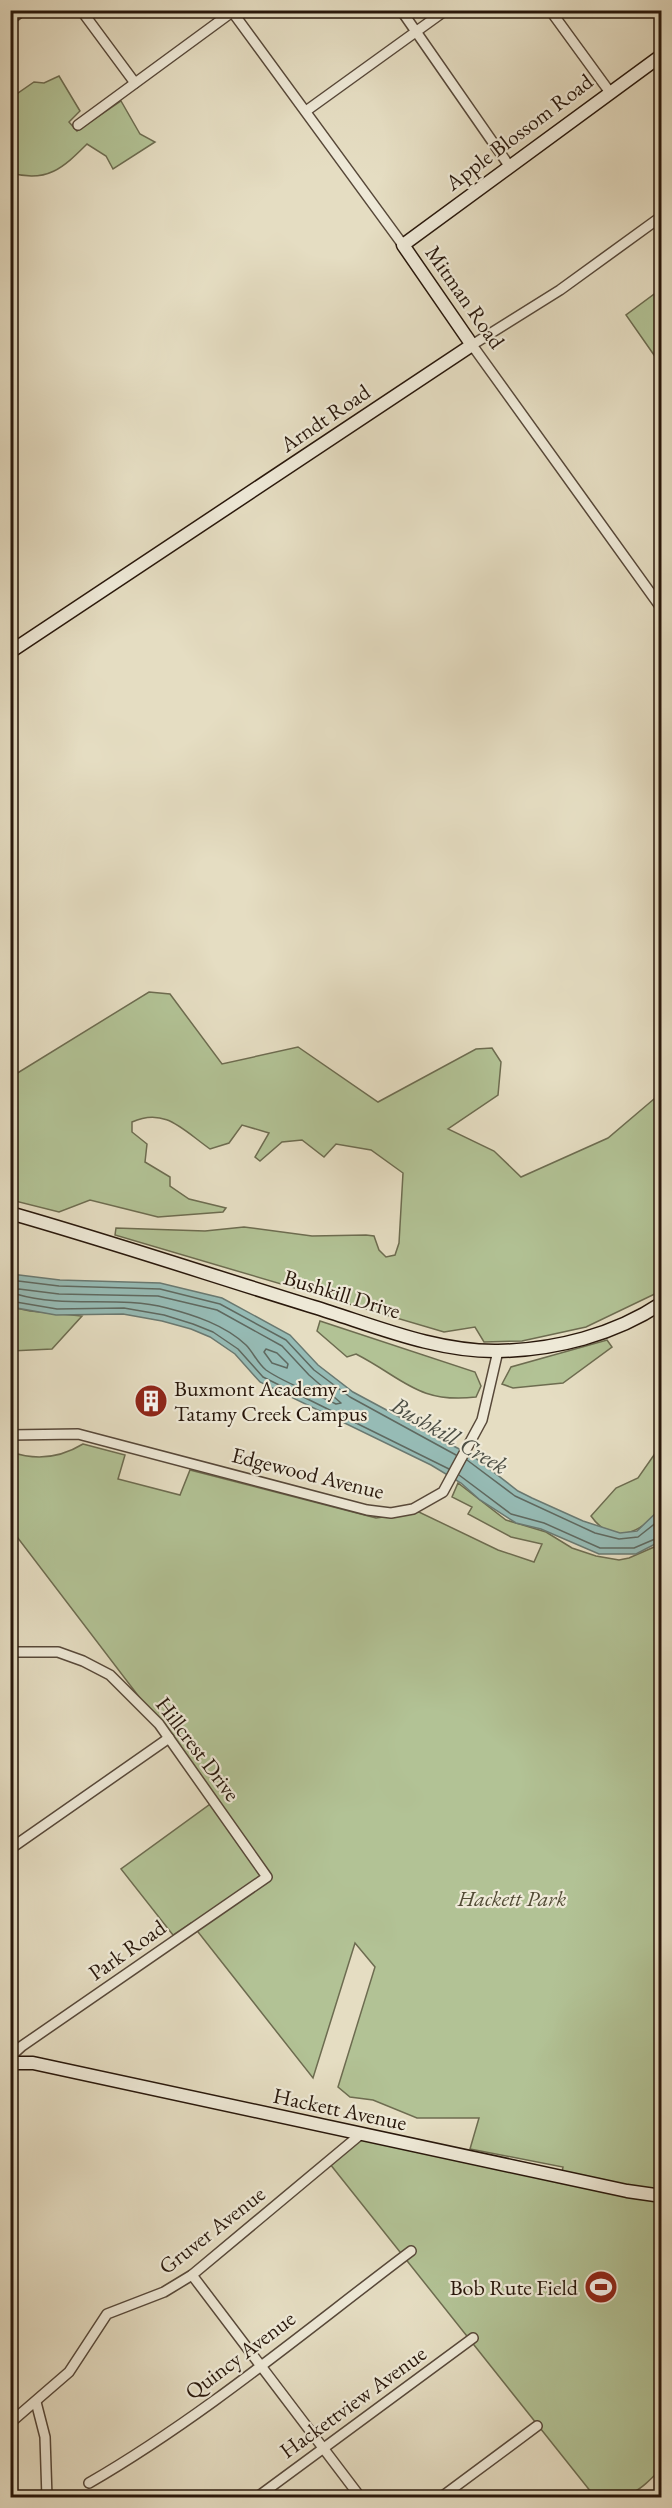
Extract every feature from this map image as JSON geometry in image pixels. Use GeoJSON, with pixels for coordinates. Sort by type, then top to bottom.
{"type":"FeatureCollection","features":[{"type":"Feature","properties":{"kind":"main road","name":"Apple Blossom Road"},"geometry":{"type":"LineString","coordinates":[[403,245],[609,91],[662,55]]}},
{"type":"Feature","properties":{"kind":"main road","name":"Mitman Road"},"geometry":{"type":"LineString","coordinates":[[403,245],[472,345]]}},
{"type":"Feature","properties":{"kind":"main road","name":"Arndt Road"},"geometry":{"type":"LineString","coordinates":[[10,652],[472,345]]}},
{"type":"Feature","properties":{"kind":"main road","name":"Bushkill Drive"},"geometry":{"type":"LineString","coordinates":[[10,1213],[437,1344],[498,1351],[554,1346],[591,1336],[628,1322],[662,1303]]}},
{"type":"Feature","properties":{"kind":"main road","name":"Hackett Avenue"},"geometry":{"type":"LineString","coordinates":[[10,2063],[33,2063],[627,2191],[662,2196]]}},
{"type":"Feature","properties":{"kind":"street"},"geometry":{"type":"LineString","coordinates":[[10,20],[23,10]]}},
{"type":"Feature","properties":{"kind":"street"},"geometry":{"type":"LineString","coordinates":[[81,10],[135,83]]}},
{"type":"Feature","properties":{"kind":"street"},"geometry":{"type":"LineString","coordinates":[[401,10],[510,167]]}},
{"type":"Feature","properties":{"kind":"street"},"geometry":{"type":"LineString","coordinates":[[306,111],[446,10]]}},
{"type":"Feature","properties":{"kind":"street"},"geometry":{"type":"LineString","coordinates":[[550,10],[609,91]]}},
{"type":"Feature","properties":{"kind":"street"},"geometry":{"type":"LineString","coordinates":[[78,125],[231,11]]}},
{"type":"Feature","properties":{"kind":"street","name":"Mitman Road"},"geometry":{"type":"LineString","coordinates":[[231,11],[403,245]]}},
{"type":"Feature","properties":{"kind":"street","name":"Arndt Road"},"geometry":{"type":"LineString","coordinates":[[472,345],[560,290],[662,216]]}},
{"type":"Feature","properties":{"kind":"street","name":"Mitman Road"},"geometry":{"type":"LineString","coordinates":[[472,345],[662,609]]}},
{"type":"Feature","properties":{"kind":"street","name":"Edgewood Avenue"},"geometry":{"type":"LineString","coordinates":[[10,1435],[78,1434],[379,1513],[412,1509],[443,1492],[482,1420],[489,1399],[498,1351]]}},
{"type":"Feature","properties":{"kind":"street","name":"Hillcrest Drive"},"geometry":{"type":"LineString","coordinates":[[10,1652],[57,1652],[101,1671],[141,1705],[169,1738],[267,1877]]}},
{"type":"Feature","properties":{"kind":"street"},"geometry":{"type":"LineString","coordinates":[[10,1849],[169,1738]]}},
{"type":"Feature","properties":{"kind":"street","name":"Park Road"},"geometry":{"type":"LineString","coordinates":[[10,2057],[22,2046],[267,1877]]}},
{"type":"Feature","properties":{"kind":"street","name":"Gruver Avenue"},"geometry":{"type":"LineString","coordinates":[[10,2423],[69,2372],[107,2314],[155,2296],[192,2275],[361,2134]]}},
{"type":"Feature","properties":{"kind":"street","name":"Quincy Avenue"},"geometry":{"type":"LineString","coordinates":[[89,2483],[133,2457],[411,2252]]}},
{"type":"Feature","properties":{"kind":"street"},"geometry":{"type":"LineString","coordinates":[[192,2275],[325,2447],[361,2498]]}},
{"type":"Feature","properties":{"kind":"street","name":"Hackettview Avenue"},"geometry":{"type":"LineString","coordinates":[[256,2498],[473,2338]]}},
{"type":"Feature","properties":{"kind":"street"},"geometry":{"type":"LineString","coordinates":[[36,2402],[45,2437],[47,2498]]}},
{"type":"Feature","properties":{"kind":"street"},"geometry":{"type":"LineString","coordinates":[[440,2498],[537,2426]]}},
{"type":"Feature","properties":{"kind":"green space"},"geometry":{"type":"Polygon","coordinates":[[[59,76],[80,111],[69,122],[77,131],[121,101],[140,134],[155,142],[113,169],[106,156],[87,144],[62,166],[45,175],[24,176],[11,173],[11,98],[34,82],[44,83],[59,76]]]}},
{"type":"Feature","properties":{"kind":"green space"},"geometry":{"type":"Polygon","coordinates":[[[661,289],[661,365],[626,315],[661,289]]]}},
{"type":"Feature","properties":{"kind":"green space"},"geometry":{"type":"Polygon","coordinates":[[[149,992],[170,994],[222,1064],[298,1047],[378,1102],[476,1049],[492,1048],[501,1062],[498,1095],[448,1129],[494,1151],[521,1177],[608,1138],[661,1093],[661,1291],[586,1327],[522,1341],[484,1342],[475,1327],[444,1332],[115,1235],[116,1228],[205,1231],[244,1227],[312,1236],[366,1235],[374,1236],[379,1250],[386,1257],[395,1255],[399,1243],[403,1173],[371,1150],[336,1144],[324,1157],[302,1140],[282,1142],[260,1161],[255,1157],[269,1133],[242,1125],[229,1143],[210,1149],[182,1128],[164,1119],[154,1117],[132,1122],[132,1132],[147,1144],[145,1162],[170,1177],[170,1186],[189,1199],[226,1208],[223,1212],[158,1217],[90,1200],[59,1212],[11,1200],[11,1077],[149,992]]]}},
{"type":"Feature","properties":{"kind":"green space"},"geometry":{"type":"Polygon","coordinates":[[[11,1307],[82,1316],[52,1349],[11,1351],[11,1307]]]}},
{"type":"Feature","properties":{"kind":"green space"},"geometry":{"type":"Polygon","coordinates":[[[320,1321],[475,1372],[481,1386],[476,1397],[439,1397],[425,1393],[356,1354],[347,1357],[317,1331],[320,1321]]]}},
{"type":"Feature","properties":{"kind":"green space"},"geometry":{"type":"Polygon","coordinates":[[[607,1340],[612,1347],[563,1383],[513,1388],[502,1384],[511,1367],[607,1340]]]}},
{"type":"Feature","properties":{"kind":"green space","name":"Hackett Park"},"geometry":{"type":"Polygon","coordinates":[[[83,1444],[125,1455],[118,1479],[180,1495],[190,1470],[376,1518],[419,1512],[498,1550],[534,1562],[542,1544],[511,1537],[468,1514],[472,1507],[452,1497],[458,1483],[506,1520],[546,1532],[572,1548],[596,1556],[619,1560],[661,1544],[662,2468],[633,2493],[595,2497],[330,2164],[361,2134],[561,2177],[563,2167],[470,2149],[479,2118],[417,2118],[373,2100],[350,2097],[338,2087],[375,1967],[355,1943],[313,2078],[191,1923],[173,1935],[121,1869],[217,1799],[11,1529],[11,1452],[30,1457],[48,1457],[83,1444]]]}},
{"type":"Feature","properties":{"kind":"green space"},"geometry":{"type":"Polygon","coordinates":[[[661,1445],[661,1508],[645,1524],[627,1533],[618,1534],[600,1526],[591,1516],[616,1488],[638,1478],[661,1445]]]}},
{"type":"Feature","properties":{"kind":"water"},"geometry":{"type":"Polygon","coordinates":[[[11,1274],[60,1280],[160,1283],[222,1298],[290,1335],[318,1365],[353,1392],[474,1457],[518,1491],[532,1498],[583,1521],[620,1533],[637,1531],[661,1508],[661,1541],[636,1554],[599,1554],[541,1529],[516,1523],[480,1500],[461,1483],[431,1465],[260,1382],[235,1354],[210,1337],[162,1321],[123,1314],[56,1315],[11,1307],[11,1274]]]}},
{"type":"Feature","properties":{"kind":"place","name":"Buxmont Academy - Tatamy Creek Campus"},"geometry":{"type":"Point","coordinates":[151,1401]}},
{"type":"Feature","properties":{"kind":"place","name":"Bob Rute Field"},"geometry":{"type":"Point","coordinates":[601,2287]}},
{"type":"Feature","properties":{"kind":"water label","name":"Bushkill Creek"},"geometry":{"type":"Point","coordinates":[450,1435]}}]}
